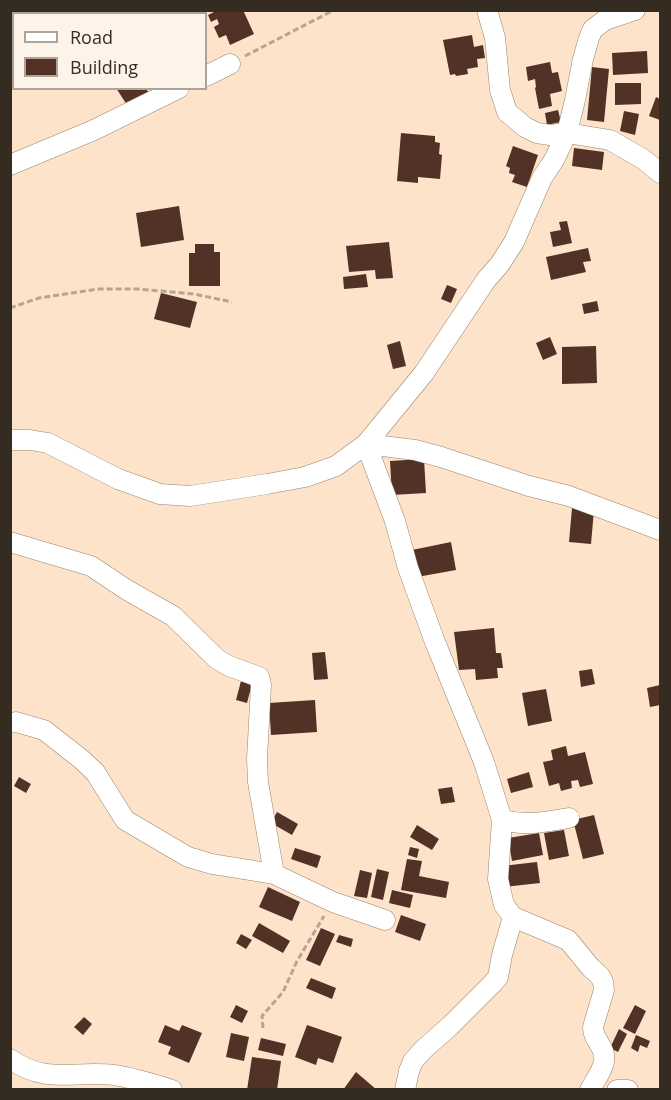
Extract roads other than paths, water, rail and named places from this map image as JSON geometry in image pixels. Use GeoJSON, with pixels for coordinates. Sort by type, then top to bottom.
{"type":"FeatureCollection","features":[{"type":"Feature","properties":{"kind":"street"},"geometry":{"type":"LineString","coordinates":[[487,10],[495,38],[500,90],[507,112],[525,127],[537,133],[550,135],[567,133],[610,140],[643,159],[660,173]]}},
{"type":"Feature","properties":{"kind":"street"},"geometry":{"type":"LineString","coordinates":[[10,440],[48,443],[118,479],[160,494],[190,496],[267,484],[305,477],[336,466],[366,444],[424,373],[480,288],[500,264],[514,242],[542,178],[567,133],[589,38],[594,28],[603,15],[635,10]]}},
{"type":"Feature","properties":{"kind":"street"},"geometry":{"type":"LineString","coordinates":[[207,76],[230,64]]}},
{"type":"Feature","properties":{"kind":"street"},"geometry":{"type":"LineString","coordinates":[[10,165],[94,130],[175,90]]}},
{"type":"Feature","properties":{"kind":"street"},"geometry":{"type":"LineString","coordinates":[[366,444],[415,450],[441,457],[529,486],[569,496],[660,530]]}},
{"type":"Feature","properties":{"kind":"street"},"geometry":{"type":"LineString","coordinates":[[366,444],[395,521],[408,568],[435,642],[484,762],[502,820],[498,879],[504,905],[513,917],[568,940],[603,982],[604,990],[593,1032],[602,1047],[605,1059],[604,1067],[590,1089]]}},
{"type":"Feature","properties":{"kind":"street"},"geometry":{"type":"LineString","coordinates":[[10,542],[91,566],[173,616],[217,659],[259,677],[261,685],[257,749],[258,782],[274,874]]}},
{"type":"Feature","properties":{"kind":"street"},"geometry":{"type":"LineString","coordinates":[[10,723],[16,722],[44,730],[95,772],[126,820],[188,857],[213,864],[274,874],[333,902],[385,920]]}},
{"type":"Feature","properties":{"kind":"street"},"geometry":{"type":"LineString","coordinates":[[502,820],[517,824],[531,824],[569,818]]}},
{"type":"Feature","properties":{"kind":"street"},"geometry":{"type":"LineString","coordinates":[[405,1089],[413,1061],[498,977],[513,917]]}},
{"type":"Feature","properties":{"kind":"street"},"geometry":{"type":"LineString","coordinates":[[10,1059],[23,1068],[46,1075],[112,1075],[172,1089]]}},
{"type":"Feature","properties":{"kind":"street"},"geometry":{"type":"LineString","coordinates":[[617,1089],[628,1089]]}}]}
